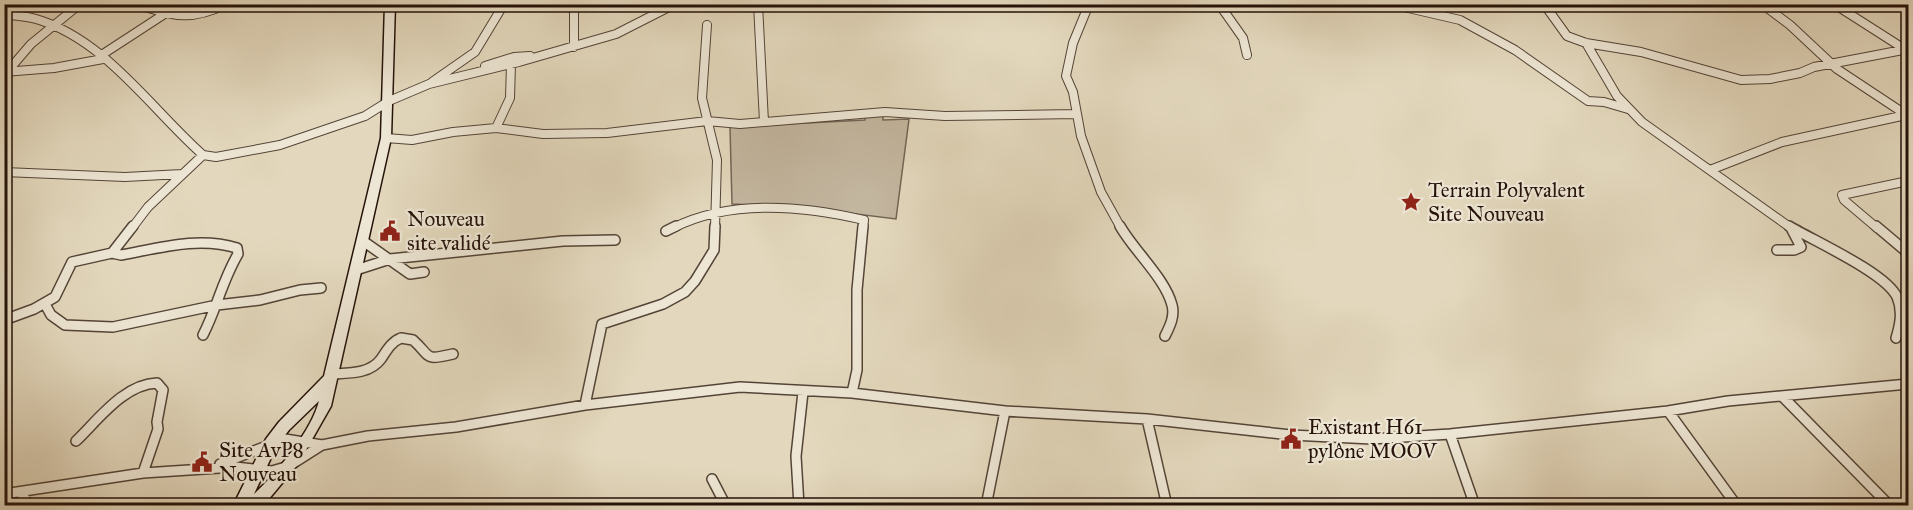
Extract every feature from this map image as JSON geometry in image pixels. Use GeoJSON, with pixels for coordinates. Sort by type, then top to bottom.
{"type":"FeatureCollection","features":[{"type":"Feature","properties":{"kind":"main road"},"geometry":{"type":"LineString","coordinates":[[252,506],[271,489],[289,466],[324,406],[386,138],[389,101],[388,4]]}},
{"type":"Feature","properties":{"kind":"main road"},"geometry":{"type":"LineString","coordinates":[[240,506],[260,469],[270,444],[317,394],[332,374]]}},
{"type":"Feature","properties":{"kind":"street"},"geometry":{"type":"LineString","coordinates":[[6,72],[22,53],[52,25],[80,4]]}},
{"type":"Feature","properties":{"kind":"street"},"geometry":{"type":"LineString","coordinates":[[136,4],[186,18],[195,18],[227,4]]}},
{"type":"Feature","properties":{"kind":"street"},"geometry":{"type":"LineString","coordinates":[[322,4],[344,8],[388,4]]}},
{"type":"Feature","properties":{"kind":"street"},"geometry":{"type":"LineString","coordinates":[[429,84],[475,52],[489,33],[504,4]]}},
{"type":"Feature","properties":{"kind":"street"},"geometry":{"type":"LineString","coordinates":[[4,14],[33,18],[65,29],[136,86],[203,155],[216,157],[280,145],[365,116],[389,101],[429,84],[511,64],[616,34],[675,4]]}},
{"type":"Feature","properties":{"kind":"street"},"geometry":{"type":"LineString","coordinates":[[758,4],[764,122]]}},
{"type":"Feature","properties":{"kind":"street"},"geometry":{"type":"LineString","coordinates":[[1089,4],[1073,43],[1066,76],[1073,92],[1082,136],[1101,192],[1128,240],[1164,286],[1173,306],[1172,323],[1165,336]]}},
{"type":"Feature","properties":{"kind":"street"},"geometry":{"type":"LineString","coordinates":[[1219,4],[1243,38],[1246,55]]}},
{"type":"Feature","properties":{"kind":"street"},"geometry":{"type":"LineString","coordinates":[[1391,4],[1460,20],[1523,55],[1588,101],[1604,102],[1629,110]]}},
{"type":"Feature","properties":{"kind":"street"},"geometry":{"type":"LineString","coordinates":[[1544,4],[1567,36],[1586,43],[1641,52],[1741,80],[1754,81],[1800,73],[1830,63],[1907,50]]}},
{"type":"Feature","properties":{"kind":"street"},"geometry":{"type":"LineString","coordinates":[[1762,4],[1790,25],[1830,63],[1907,115]]}},
{"type":"Feature","properties":{"kind":"street"},"geometry":{"type":"LineString","coordinates":[[1834,4],[1907,50]]}},
{"type":"Feature","properties":{"kind":"street"},"geometry":{"type":"LineString","coordinates":[[574,9],[574,47]]}},
{"type":"Feature","properties":{"kind":"street"},"geometry":{"type":"LineString","coordinates":[[6,72],[54,68],[102,57],[166,13]]}},
{"type":"Feature","properties":{"kind":"street"},"geometry":{"type":"LineString","coordinates":[[585,405],[602,324],[663,304],[685,292],[695,281],[714,250],[717,160],[702,98],[707,25]]}},
{"type":"Feature","properties":{"kind":"street"},"geometry":{"type":"LineString","coordinates":[[1586,43],[1602,68],[1608,83],[1629,110],[1642,122],[1790,227],[1868,271],[1892,289],[1898,299],[1901,320],[1896,338]]}},
{"type":"Feature","properties":{"kind":"street"},"geometry":{"type":"LineString","coordinates":[[471,73],[487,65],[514,57],[535,57]]}},
{"type":"Feature","properties":{"kind":"street"},"geometry":{"type":"LineString","coordinates":[[496,128],[512,93],[514,79],[511,64]]}},
{"type":"Feature","properties":{"kind":"street"},"geometry":{"type":"LineString","coordinates":[[386,138],[412,140],[453,132],[496,128],[543,134],[607,133],[707,121],[740,124],[885,112],[945,116],[1076,114]]}},
{"type":"Feature","properties":{"kind":"street"},"geometry":{"type":"LineString","coordinates":[[1710,170],[1733,158],[1791,137],[1907,115]]}},
{"type":"Feature","properties":{"kind":"street"},"geometry":{"type":"LineString","coordinates":[[112,253],[148,207],[203,155]]}},
{"type":"Feature","properties":{"kind":"street"},"geometry":{"type":"LineString","coordinates":[[4,172],[125,177],[182,174]]}},
{"type":"Feature","properties":{"kind":"street"},"geometry":{"type":"LineString","coordinates":[[1908,181],[1842,195],[1844,200],[1908,253]]}},
{"type":"Feature","properties":{"kind":"street"},"geometry":{"type":"LineString","coordinates":[[666,231],[699,216],[746,208],[789,210],[864,220],[857,290],[856,370],[852,393]]}},
{"type":"Feature","properties":{"kind":"street"},"geometry":{"type":"LineString","coordinates":[[1776,250],[1794,250],[1801,247],[1790,227]]}},
{"type":"Feature","properties":{"kind":"street"},"geometry":{"type":"LineString","coordinates":[[356,270],[390,259],[551,242],[615,240]]}},
{"type":"Feature","properties":{"kind":"street"},"geometry":{"type":"LineString","coordinates":[[363,241],[410,274],[424,272]]}},
{"type":"Feature","properties":{"kind":"street"},"geometry":{"type":"LineString","coordinates":[[4,320],[45,304],[58,294],[63,275],[72,262],[112,253],[121,255],[185,244],[221,244],[237,248],[238,254],[225,276],[217,305],[203,335]]}},
{"type":"Feature","properties":{"kind":"street"},"geometry":{"type":"LineString","coordinates":[[45,304],[51,316],[65,326],[113,327],[217,305],[260,300],[300,290],[321,288]]}},
{"type":"Feature","properties":{"kind":"street"},"geometry":{"type":"LineString","coordinates":[[332,374],[371,368],[390,344],[397,339],[408,338],[427,358],[453,354]]}},
{"type":"Feature","properties":{"kind":"street"},"geometry":{"type":"LineString","coordinates":[[76,441],[127,394],[148,382],[157,383],[163,390],[157,422],[158,429],[143,473]]}},
{"type":"Feature","properties":{"kind":"street"},"geometry":{"type":"LineString","coordinates":[[208,468],[285,439],[322,445],[368,436],[456,427],[585,405],[740,387],[852,393],[1005,411],[1148,419],[1292,435],[1372,439],[1450,434],[1668,411],[1728,401],[1908,384]]}},
{"type":"Feature","properties":{"kind":"street"},"geometry":{"type":"LineString","coordinates":[[799,506],[796,456],[803,392]]}},
{"type":"Feature","properties":{"kind":"street"},"geometry":{"type":"LineString","coordinates":[[1783,397],[1890,506]]}},
{"type":"Feature","properties":{"kind":"street"},"geometry":{"type":"LineString","coordinates":[[986,506],[1005,411]]}},
{"type":"Feature","properties":{"kind":"street"},"geometry":{"type":"LineString","coordinates":[[1668,411],[1737,506]]}},
{"type":"Feature","properties":{"kind":"street"},"geometry":{"type":"LineString","coordinates":[[1148,419],[1167,506]]}},
{"type":"Feature","properties":{"kind":"street"},"geometry":{"type":"LineString","coordinates":[[1450,434],[1475,506]]}},
{"type":"Feature","properties":{"kind":"street"},"geometry":{"type":"LineString","coordinates":[[4,494],[143,473],[208,468],[272,471],[289,466],[322,445]]}},
{"type":"Feature","properties":{"kind":"street"},"geometry":{"type":"LineString","coordinates":[[712,479],[726,506]]}},
{"type":"Feature","properties":{"kind":"street"},"geometry":{"type":"LineString","coordinates":[[21,492],[29,506]]}},
{"type":"Feature","properties":{"kind":"shaded area"},"geometry":{"type":"Polygon","coordinates":[[[883,114],[883,120],[909,119],[896,219],[800,207],[732,204],[730,127],[865,120],[866,115],[883,114]]]}},
{"type":"Feature","properties":{"kind":"place","name":"Terrain Polyvalent Site Nouveau"},"geometry":{"type":"Point","coordinates":[1411,202]}},
{"type":"Feature","properties":{"kind":"place","name":"Nouveau site validé"},"geometry":{"type":"Point","coordinates":[390,231]}},
{"type":"Feature","properties":{"kind":"place","name":"Existant H61 pylône MOOV"},"geometry":{"type":"Point","coordinates":[1291,439]}},
{"type":"Feature","properties":{"kind":"place","name":"Site AvP8 Nouveau"},"geometry":{"type":"Point","coordinates":[202,462]}}]}
